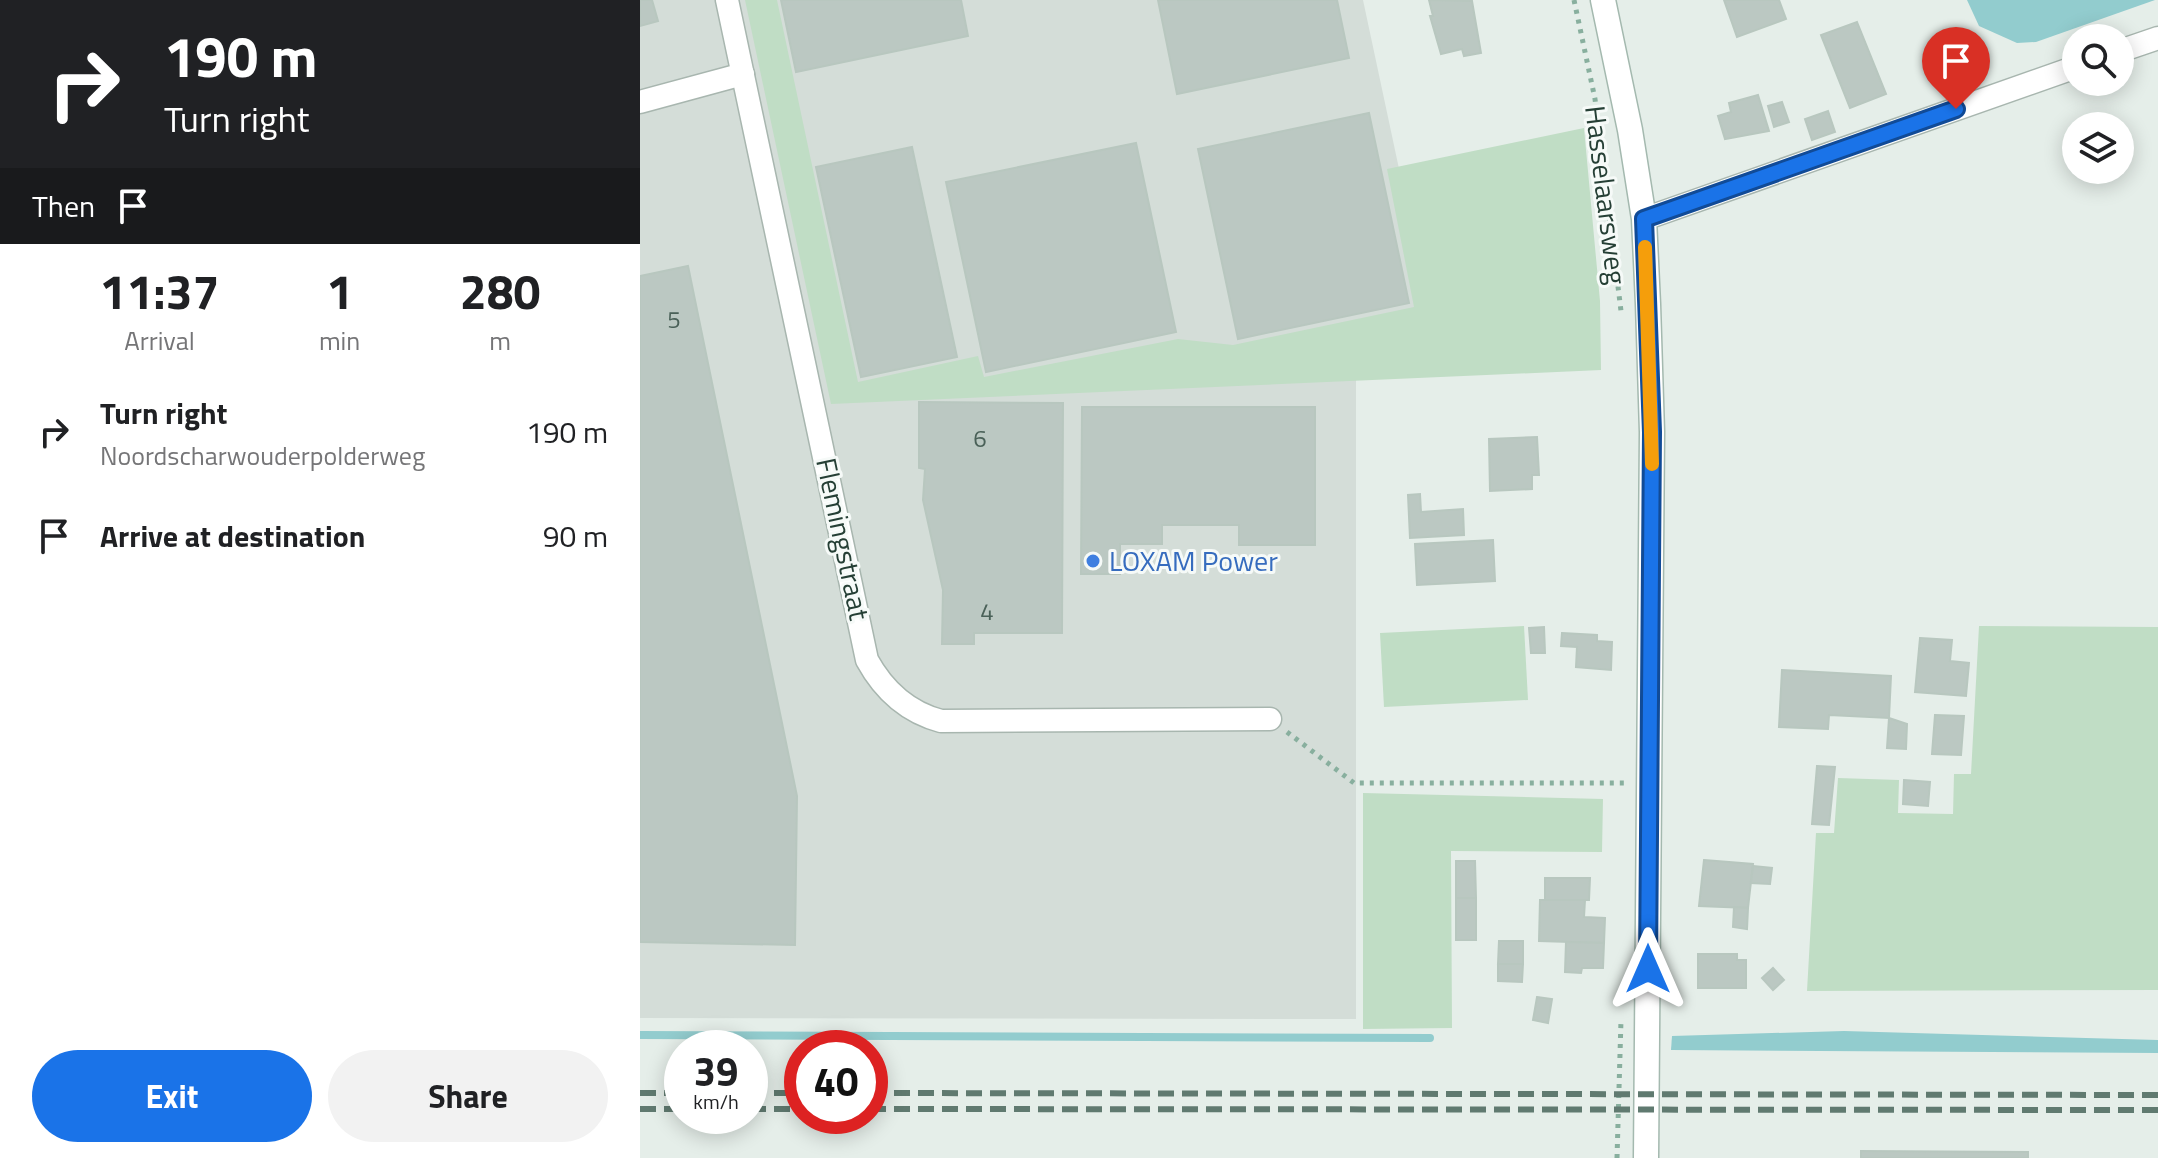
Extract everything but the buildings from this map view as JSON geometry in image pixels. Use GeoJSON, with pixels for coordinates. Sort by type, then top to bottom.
{"type":"FeatureCollection","features":[{"type":"Feature","properties":{"kind":"street","name":"Flemingstraat"},"geometry":{"type":"LineString","coordinates":[[727,0],[867,660],[876,677],[903,704],[922,716],[941,721],[1270,719]]}},
{"type":"Feature","properties":{"kind":"street","name":"Hasselaarsweg"},"geometry":{"type":"LineString","coordinates":[[1603,0],[1644,219],[1652,432],[1639,783],[1646,1158]]}},
{"type":"Feature","properties":{"kind":"street"},"geometry":{"type":"LineString","coordinates":[[2134,46],[2158,38]]}},
{"type":"Feature","properties":{"kind":"street"},"geometry":{"type":"LineString","coordinates":[[1644,219],[2062,72]]}},
{"type":"Feature","properties":{"kind":"street"},"geometry":{"type":"LineString","coordinates":[[640,102],[743,74]]}},
{"type":"Feature","properties":{"kind":"path","name":"Hasselaarsweg"},"geometry":{"type":"LineString","coordinates":[[1574,0],[1595,99],[1621,316]]}},
{"type":"Feature","properties":{"kind":"path"},"geometry":{"type":"LineString","coordinates":[[1270,719],[1354,783],[1639,783]]}},
{"type":"Feature","properties":{"kind":"path"},"geometry":{"type":"LineString","coordinates":[[1629,768],[1639,783]]}},
{"type":"Feature","properties":{"kind":"path"},"geometry":{"type":"LineString","coordinates":[[1629,798],[1639,783]]}},
{"type":"Feature","properties":{"kind":"path"},"geometry":{"type":"LineString","coordinates":[[1617,1158],[1619,1028],[1622,1016]]}},
{"type":"Feature","properties":{"kind":"shaded area"},"geometry":{"type":"Polygon","coordinates":[[[640,0],[1363,0],[1443,375],[1356,380],[1356,1019],[640,1018],[640,0]]]}},
{"type":"Feature","properties":{"kind":"green space"},"geometry":{"type":"Polygon","coordinates":[[[745,0],[777,0],[858,382],[978,356],[984,377],[1178,339],[1233,345],[1414,307],[1387,169],[1584,128],[1600,301],[1601,370],[831,404],[745,0]]]}},
{"type":"Feature","properties":{"kind":"green space"},"geometry":{"type":"Polygon","coordinates":[[[1524,626],[1528,700],[1384,707],[1380,633],[1524,626]]]}},
{"type":"Feature","properties":{"kind":"green space"},"geometry":{"type":"Polygon","coordinates":[[[1979,626],[2158,627],[2158,990],[1807,991],[1816,833],[1834,833],[1838,778],[1899,780],[1898,813],[1953,814],[1954,774],[1971,774],[1979,626]]]}},
{"type":"Feature","properties":{"kind":"green space"},"geometry":{"type":"Polygon","coordinates":[[[1363,793],[1603,799],[1602,852],[1451,851],[1452,1028],[1363,1029],[1363,793]]]}},
{"type":"Feature","properties":{"kind":"water"},"geometry":{"type":"Polygon","coordinates":[[[1967,0],[2155,0],[2087,24],[2062,24],[2062,33],[2036,42],[2017,43],[1979,26],[1967,0]]]}},
{"type":"Feature","properties":{"kind":"water"},"geometry":{"type":"Polygon","coordinates":[[[1844,1031],[2158,1040],[2158,1053],[1671,1050],[1672,1036],[1844,1031]]]}},
{"type":"Feature","properties":{"kind":"waterway"},"geometry":{"type":"LineString","coordinates":[[640,1035],[1430,1038]]}},
{"type":"Feature","properties":{"kind":"railway"},"geometry":{"type":"LineString","coordinates":[[640,1093],[664,1093]]}},
{"type":"Feature","properties":{"kind":"railway"},"geometry":{"type":"LineString","coordinates":[[768,1093],[784,1093]]}},
{"type":"Feature","properties":{"kind":"railway"},"geometry":{"type":"LineString","coordinates":[[888,1093],[2158,1095]]}},
{"type":"Feature","properties":{"kind":"railway"},"geometry":{"type":"LineString","coordinates":[[640,1109],[664,1109]]}},
{"type":"Feature","properties":{"kind":"railway"},"geometry":{"type":"LineString","coordinates":[[768,1109],[784,1109]]}},
{"type":"Feature","properties":{"kind":"railway"},"geometry":{"type":"LineString","coordinates":[[888,1109],[2158,1110]]}},
{"type":"Feature","properties":{"kind":"slow traffic"},"geometry":{"type":"LineString","coordinates":[[1645,247],[1652,464]]}},
{"type":"Feature","properties":{"kind":"place","name":"LOXAM Power"},"geometry":{"type":"Point","coordinates":[1093,561]}},
{"type":"Feature","properties":{"kind":"route"},"geometry":{"type":"LineString","coordinates":[[1648,969],[1652,432],[1644,219],[1956,109]]}}]}
